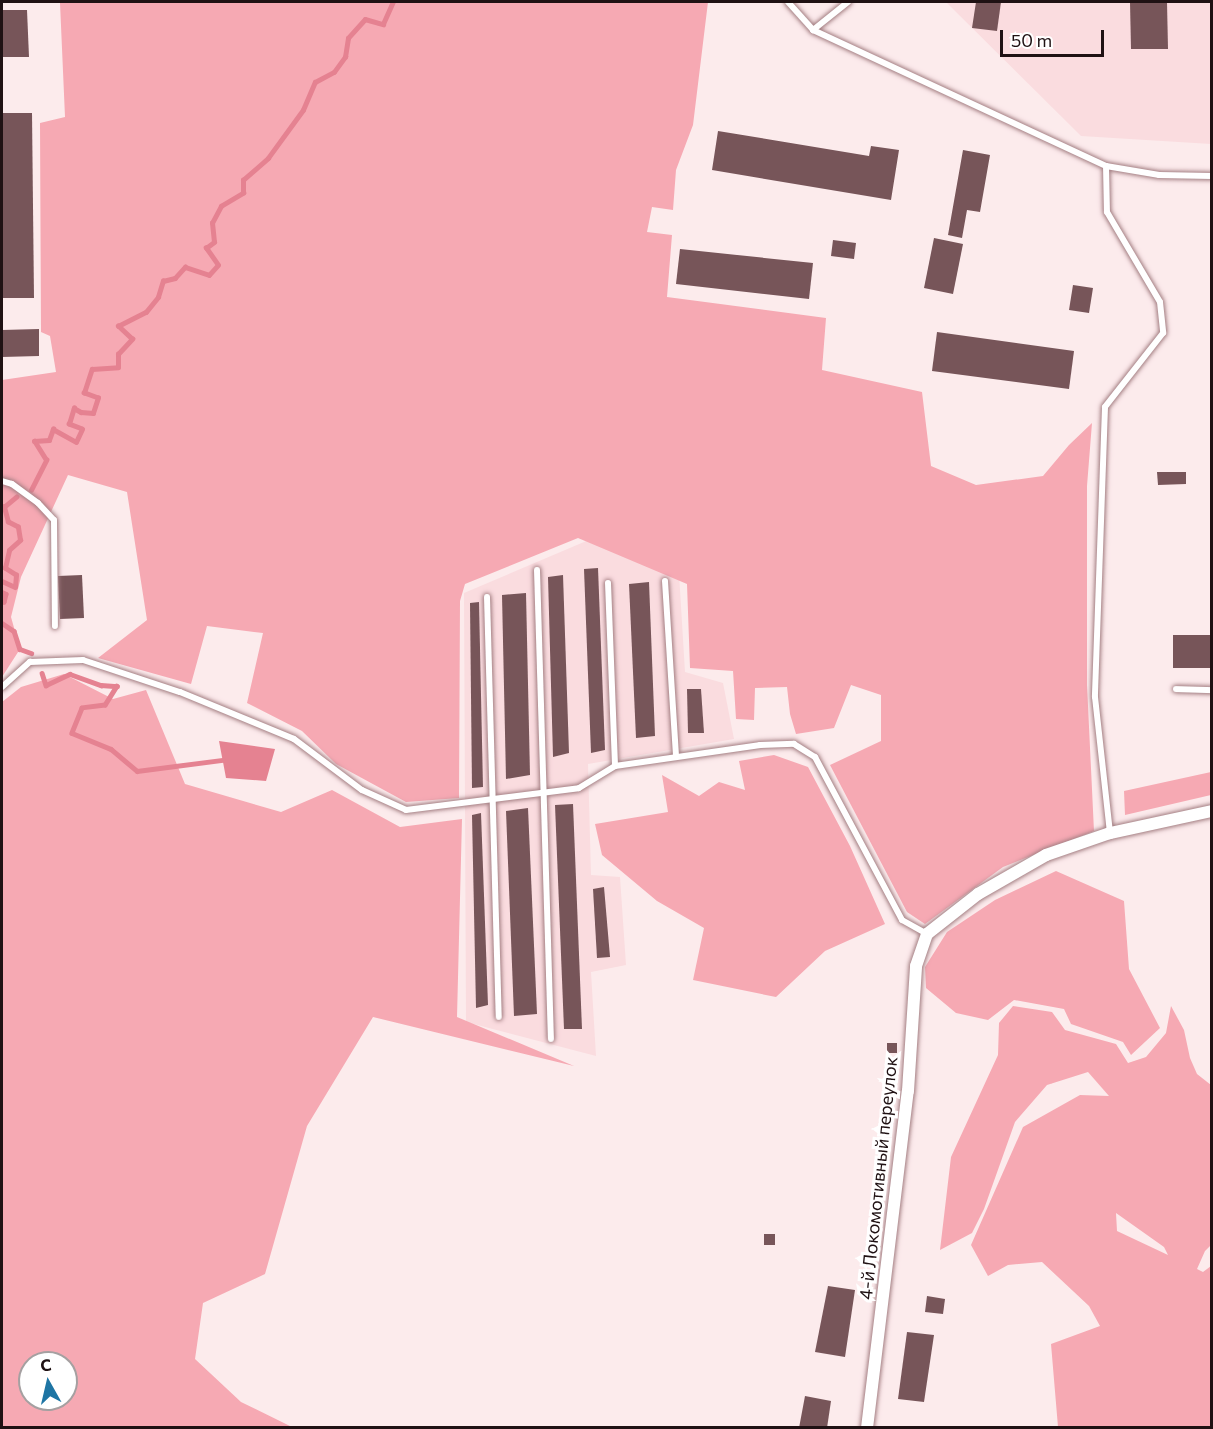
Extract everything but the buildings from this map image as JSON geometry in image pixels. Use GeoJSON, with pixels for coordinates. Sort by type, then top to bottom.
{"type":"FeatureCollection","features":[{"type":"Feature","properties":{"kind":"street"},"geometry":{"type":"LineString","coordinates":[[927,934],[978,894],[1046,855],[1110,833],[1212,811]]}},
{"type":"Feature","properties":{"kind":"street","name":"4-й Локомотивный переулок"},"geometry":{"type":"LineString","coordinates":[[867,1428],[908,1091],[916,966],[927,934]]}},
{"type":"Feature","properties":{"kind":"lane"},"geometry":{"type":"LineString","coordinates":[[788,2],[813,30],[1106,166],[1159,175],[1212,176]]}},
{"type":"Feature","properties":{"kind":"lane"},"geometry":{"type":"LineString","coordinates":[[813,30],[848,2]]}},
{"type":"Feature","properties":{"kind":"lane"},"geometry":{"type":"LineString","coordinates":[[1106,166],[1107,212],[1160,302],[1163,333],[1105,407],[1095,697],[1110,833]]}},
{"type":"Feature","properties":{"kind":"lane"},"geometry":{"type":"LineString","coordinates":[[2,481],[12,484],[38,503],[54,520],[55,626]]}},
{"type":"Feature","properties":{"kind":"lane"},"geometry":{"type":"LineString","coordinates":[[537,570],[551,1039]]}},
{"type":"Feature","properties":{"kind":"lane"},"geometry":{"type":"LineString","coordinates":[[664,581],[676,758]]}},
{"type":"Feature","properties":{"kind":"lane"},"geometry":{"type":"LineString","coordinates":[[608,583],[615,766]]}},
{"type":"Feature","properties":{"kind":"lane"},"geometry":{"type":"LineString","coordinates":[[487,597],[499,1017]]}},
{"type":"Feature","properties":{"kind":"lane"},"geometry":{"type":"LineString","coordinates":[[2,687],[30,662],[83,660],[180,692],[294,739],[362,790],[406,810],[579,788],[615,766],[760,745],[794,744],[815,757],[902,920],[927,934]]}},
{"type":"Feature","properties":{"kind":"lane"},"geometry":{"type":"LineString","coordinates":[[1176,689],[1212,690]]}},
{"type":"Feature","properties":{"kind":"shaded area"},"geometry":{"type":"Polygon","coordinates":[[[708,2],[693,125],[676,170],[673,210],[652,207],[647,232],[672,235],[667,297],[826,318],[822,370],[922,392],[931,466],[976,485],[1043,476],[1069,445],[1092,423],[1087,486],[1087,685],[1094,831],[1003,867],[925,924],[907,912],[830,765],[881,741],[881,695],[851,685],[834,728],[796,734],[790,714],[787,687],[755,688],[754,720],[736,719],[733,671],[690,668],[687,584],[578,538],[465,584],[460,601],[459,798],[406,802],[336,764],[302,731],[247,703],[263,633],[207,626],[191,684],[98,658],[147,620],[127,492],[68,475],[21,577],[11,617],[20,649],[2,677],[2,380],[56,372],[50,336],[41,332],[40,123],[65,117],[60,3],[708,2]]]}},
{"type":"Feature","properties":{"kind":"shaded area"},"geometry":{"type":"Polygon","coordinates":[[[946,2],[1211,2],[1211,144],[1081,136],[946,2]]]}},
{"type":"Feature","properties":{"kind":"shaded area"},"geometry":{"type":"Polygon","coordinates":[[[591,539],[679,573],[685,672],[723,683],[734,739],[588,764],[591,875],[620,877],[626,965],[591,972],[596,1056],[466,1022],[464,593],[591,539]]]}},
{"type":"Feature","properties":{"kind":"shaded area"},"geometry":{"type":"Polygon","coordinates":[[[64,674],[113,699],[146,690],[185,784],[281,812],[332,790],[400,827],[462,819],[457,1017],[574,1066],[373,1017],[307,1126],[265,1274],[203,1303],[195,1359],[241,1402],[292,1427],[2,1427],[2,702],[21,687],[64,674]]]}},
{"type":"Feature","properties":{"kind":"shaded area"},"geometry":{"type":"Polygon","coordinates":[[[219,741],[275,749],[266,781],[226,778],[219,741]]]}},
{"type":"Feature","properties":{"kind":"shaded area"},"geometry":{"type":"Polygon","coordinates":[[[774,755],[808,767],[850,846],[885,924],[825,951],[776,997],[693,980],[704,928],[657,901],[602,855],[595,824],[668,812],[662,775],[699,796],[719,782],[745,790],[739,761],[774,755]]]}},
{"type":"Feature","properties":{"kind":"shaded area"},"geometry":{"type":"Polygon","coordinates":[[[1211,772],[1211,795],[1125,815],[1124,791],[1211,772]]]}},
{"type":"Feature","properties":{"kind":"shaded area"},"geometry":{"type":"Polygon","coordinates":[[[1056,871],[1124,901],[1129,969],[1160,1028],[1131,1055],[1123,1042],[1071,1024],[1064,1009],[1014,1000],[988,1020],[956,1013],[926,988],[925,967],[947,932],[995,900],[1056,871]]]}},
{"type":"Feature","properties":{"kind":"shaded area"},"geometry":{"type":"Polygon","coordinates":[[[1013,1006],[1052,1012],[1065,1030],[1116,1044],[1128,1063],[1146,1057],[1166,1033],[1171,1006],[1184,1030],[1190,1058],[1197,1074],[1211,1085],[1211,1245],[1205,1251],[1197,1269],[1203,1272],[1211,1266],[1211,1427],[1058,1427],[1051,1344],[1100,1326],[1089,1306],[1042,1262],[1008,1265],[988,1276],[971,1245],[1023,1127],[1080,1095],[1109,1096],[1088,1072],[1047,1085],[1015,1122],[984,1209],[972,1233],[940,1250],[951,1157],[998,1055],[999,1023],[1013,1006]],[[1116,1213],[1117,1231],[1168,1255],[1164,1247],[1116,1213]]]}},
{"type":"Feature","properties":{"kind":"waterway"},"geometry":{"type":"LineString","coordinates":[[31,490],[46,460],[34,441],[49,440],[53,429],[76,442],[82,429],[69,424],[74,408],[81,412],[93,413],[98,398],[84,393],[92,369],[118,367],[118,354],[132,339],[118,326],[146,312],[158,297],[163,281],[175,278],[185,267],[209,275],[218,265],[206,248],[214,242],[212,223],[221,206],[243,193],[243,180],[268,158],[303,110],[315,82],[334,72],[345,57],[348,38],[365,19],[383,24],[393,2]]}},
{"type":"Feature","properties":{"kind":"waterway"},"geometry":{"type":"LineString","coordinates":[[2,581],[15,587],[16,575],[5,568],[9,550],[20,540],[18,527],[8,522],[4,507],[16,497]]}},
{"type":"Feature","properties":{"kind":"waterway"},"geometry":{"type":"LineString","coordinates":[[2,592],[6,594],[2,602]]}},
{"type":"Feature","properties":{"kind":"waterway"},"geometry":{"type":"LineString","coordinates":[[2,623],[14,631],[20,649],[31,653]]}},
{"type":"Feature","properties":{"kind":"waterway"},"geometry":{"type":"LineString","coordinates":[[42,673],[46,685],[70,674],[101,685],[117,686],[105,705],[82,708],[72,733],[111,749],[137,771],[222,760]]}}]}
